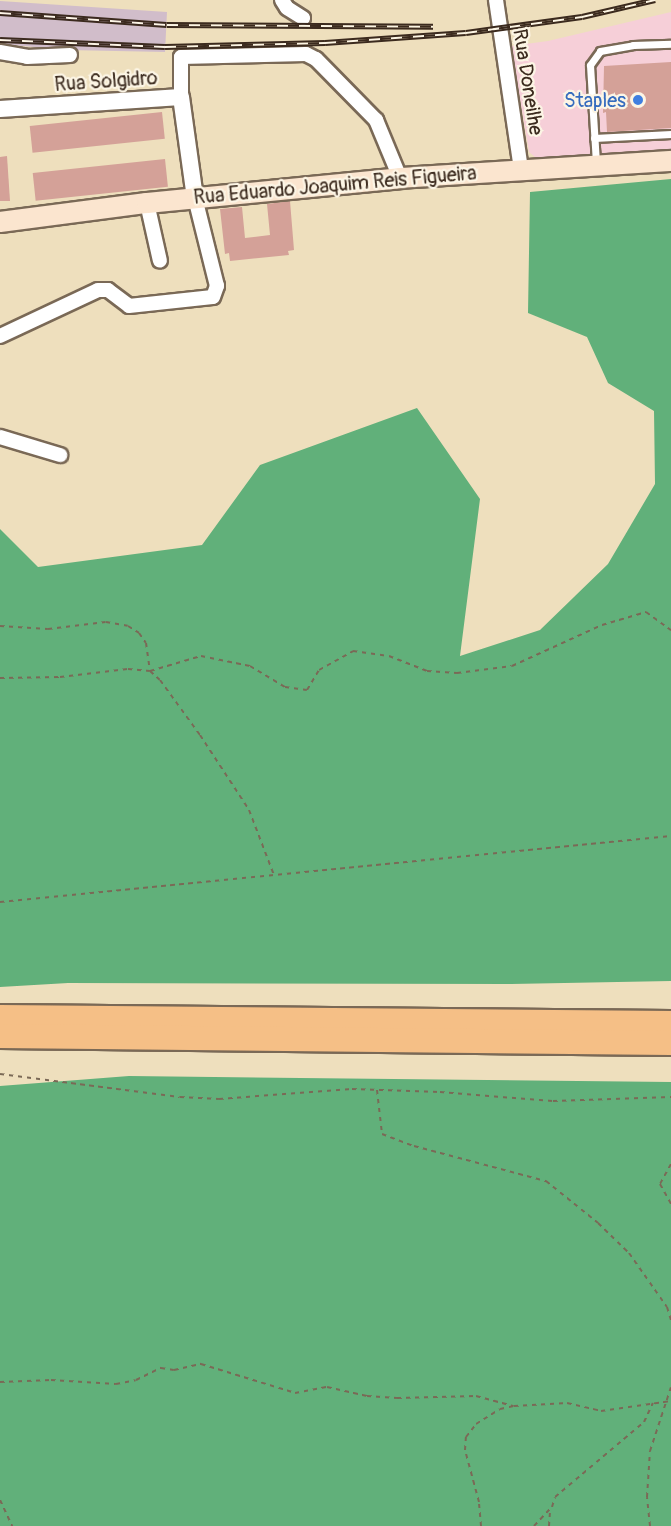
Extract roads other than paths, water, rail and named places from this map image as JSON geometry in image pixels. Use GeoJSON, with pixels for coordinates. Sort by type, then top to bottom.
{"type":"FeatureCollection","features":[{"type":"Feature","properties":{"kind":"highway"},"geometry":{"type":"LineString","coordinates":[[0,1017],[671,1023]]}},
{"type":"Feature","properties":{"kind":"highway"},"geometry":{"type":"LineString","coordinates":[[0,1036],[671,1043]]}},
{"type":"Feature","properties":{"kind":"main road","name":"Rua Eduardo Joaquim Reis Figueira"},"geometry":{"type":"LineString","coordinates":[[0,222],[147,203],[400,178],[671,160]]}},
{"type":"Feature","properties":{"kind":"street"},"geometry":{"type":"LineString","coordinates":[[282,0],[287,8],[303,18]]}},
{"type":"Feature","properties":{"kind":"street","name":"Rua Doneilhe"},"geometry":{"type":"LineString","coordinates":[[496,0],[521,169]]}},
{"type":"Feature","properties":{"kind":"street"},"geometry":{"type":"LineString","coordinates":[[0,52],[27,57],[70,56]]}},
{"type":"Feature","properties":{"kind":"street","name":"Rua Solgidro"},"geometry":{"type":"LineString","coordinates":[[0,108],[181,97],[181,57],[306,54],[316,59],[375,120],[400,178]]}},
{"type":"Feature","properties":{"kind":"street"},"geometry":{"type":"LineString","coordinates":[[0,336],[98,290],[108,290],[129,306],[213,297],[217,286],[195,198],[181,97]]}},
{"type":"Feature","properties":{"kind":"street"},"geometry":{"type":"LineString","coordinates":[[147,203],[160,261]]}},
{"type":"Feature","properties":{"kind":"street"},"geometry":{"type":"LineString","coordinates":[[0,437],[60,455]]}},
{"type":"Feature","properties":{"kind":"lane"},"geometry":{"type":"LineString","coordinates":[[596,166],[590,65],[600,51],[633,45],[671,44]]}},
{"type":"Feature","properties":{"kind":"lane"},"geometry":{"type":"LineString","coordinates":[[594,138],[671,134]]}},
{"type":"Feature","properties":{"kind":"railway"},"geometry":{"type":"LineString","coordinates":[[0,40],[165,47],[325,43],[466,33],[582,17],[655,0]]}},
{"type":"Feature","properties":{"kind":"railway"},"geometry":{"type":"LineString","coordinates":[[0,13],[167,25],[433,27]]}},
{"type":"Feature","properties":{"kind":"place","name":"Staples"},"geometry":{"type":"Point","coordinates":[638,100]}}]}
